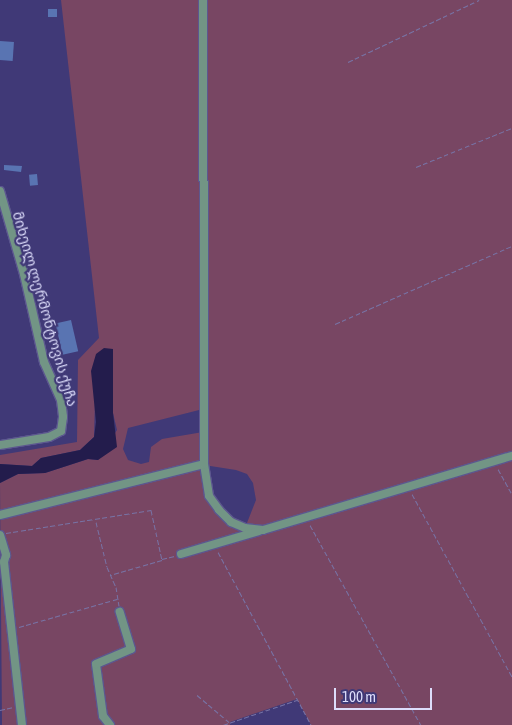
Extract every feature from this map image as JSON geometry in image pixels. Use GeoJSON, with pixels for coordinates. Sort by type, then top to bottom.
{"type":"FeatureCollection","features":[{"type":"Feature","properties":{"kind":"street"},"geometry":{"type":"LineString","coordinates":[[203,0],[204,464],[209,496],[218,510],[231,522],[245,528],[268,529]]}},
{"type":"Feature","properties":{"kind":"street","name":"მიხეილ ლერმონტოვის ქუჩა"},"geometry":{"type":"LineString","coordinates":[[0,190],[24,274],[44,362],[61,400],[63,416],[61,431],[49,437],[0,445]]}},
{"type":"Feature","properties":{"kind":"street"},"geometry":{"type":"LineString","coordinates":[[181,554],[512,456]]}},
{"type":"Feature","properties":{"kind":"street"},"geometry":{"type":"LineString","coordinates":[[0,515],[204,464]]}},
{"type":"Feature","properties":{"kind":"street"},"geometry":{"type":"LineString","coordinates":[[0,535],[6,555],[4,562],[22,725]]}},
{"type":"Feature","properties":{"kind":"street"},"geometry":{"type":"LineString","coordinates":[[110,725],[103,716],[96,664],[131,649],[120,612]]}},
{"type":"Feature","properties":{"kind":"path"},"geometry":{"type":"LineString","coordinates":[[348,62],[479,0]]}},
{"type":"Feature","properties":{"kind":"path"},"geometry":{"type":"LineString","coordinates":[[416,167],[512,128]]}},
{"type":"Feature","properties":{"kind":"path"},"geometry":{"type":"LineString","coordinates":[[335,324],[512,246]]}},
{"type":"Feature","properties":{"kind":"path"},"geometry":{"type":"LineString","coordinates":[[494,462],[512,494]]}},
{"type":"Feature","properties":{"kind":"path"},"geometry":{"type":"LineString","coordinates":[[408,487],[512,677]]}},
{"type":"Feature","properties":{"kind":"path"},"geometry":{"type":"LineString","coordinates":[[0,535],[96,521],[151,510],[162,560]]}},
{"type":"Feature","properties":{"kind":"path"},"geometry":{"type":"LineString","coordinates":[[306,518],[421,725]]}},
{"type":"Feature","properties":{"kind":"path"},"geometry":{"type":"LineString","coordinates":[[96,521],[110,575],[116,586],[120,612]]}},
{"type":"Feature","properties":{"kind":"path"},"geometry":{"type":"LineString","coordinates":[[214,544],[311,725]]}},
{"type":"Feature","properties":{"kind":"path"},"geometry":{"type":"LineString","coordinates":[[110,575],[181,554]]}},
{"type":"Feature","properties":{"kind":"path"},"geometry":{"type":"LineString","coordinates":[[11,628],[65,616],[117,598]]}},
{"type":"Feature","properties":{"kind":"path"},"geometry":{"type":"LineString","coordinates":[[198,695],[229,722]]}},
{"type":"Feature","properties":{"kind":"path"},"geometry":{"type":"LineString","coordinates":[[223,725],[298,699]]}},
{"type":"Feature","properties":{"kind":"path"},"geometry":{"type":"LineString","coordinates":[[0,710],[19,706]]}},
{"type":"Feature","properties":{"kind":"shaded area"},"geometry":{"type":"Polygon","coordinates":[[[61,0],[512,0],[512,725],[311,725],[297,699],[230,722],[230,725],[2,725],[0,483],[18,474],[45,473],[88,459],[98,460],[117,430],[113,413],[113,349],[95,399],[94,437],[80,450],[41,458],[32,466],[0,464],[0,455],[77,442],[78,360],[99,338],[61,0]],[[203,409],[128,428],[123,449],[128,460],[141,464],[149,462],[151,447],[162,439],[203,432],[203,409]],[[204,465],[209,496],[219,510],[245,528],[256,500],[253,483],[247,474],[236,470],[204,465]]]}},
{"type":"Feature","properties":{"kind":"shaded area"},"geometry":{"type":"Polygon","coordinates":[[[104,348],[113,349],[113,413],[117,447],[98,460],[88,459],[45,473],[18,474],[0,483],[0,464],[32,466],[41,458],[80,450],[94,437],[96,422],[91,371],[96,354],[104,348]]]}},
{"type":"Feature","properties":{"kind":"building"},"geometry":{"type":"Polygon","coordinates":[[[48,9],[57,9],[57,17],[48,17],[48,9]]]}},
{"type":"Feature","properties":{"kind":"building"},"geometry":{"type":"Polygon","coordinates":[[[0,41],[14,42],[13,61],[0,60],[0,41]]]}},
{"type":"Feature","properties":{"kind":"building"},"geometry":{"type":"Polygon","coordinates":[[[4,165],[22,166],[21,172],[4,170],[4,165]]]}},
{"type":"Feature","properties":{"kind":"building"},"geometry":{"type":"Polygon","coordinates":[[[37,174],[38,185],[30,186],[29,175],[37,174]]]}},
{"type":"Feature","properties":{"kind":"building"},"geometry":{"type":"Polygon","coordinates":[[[71,320],[78,351],[63,355],[55,324],[71,320]]]}}]}
